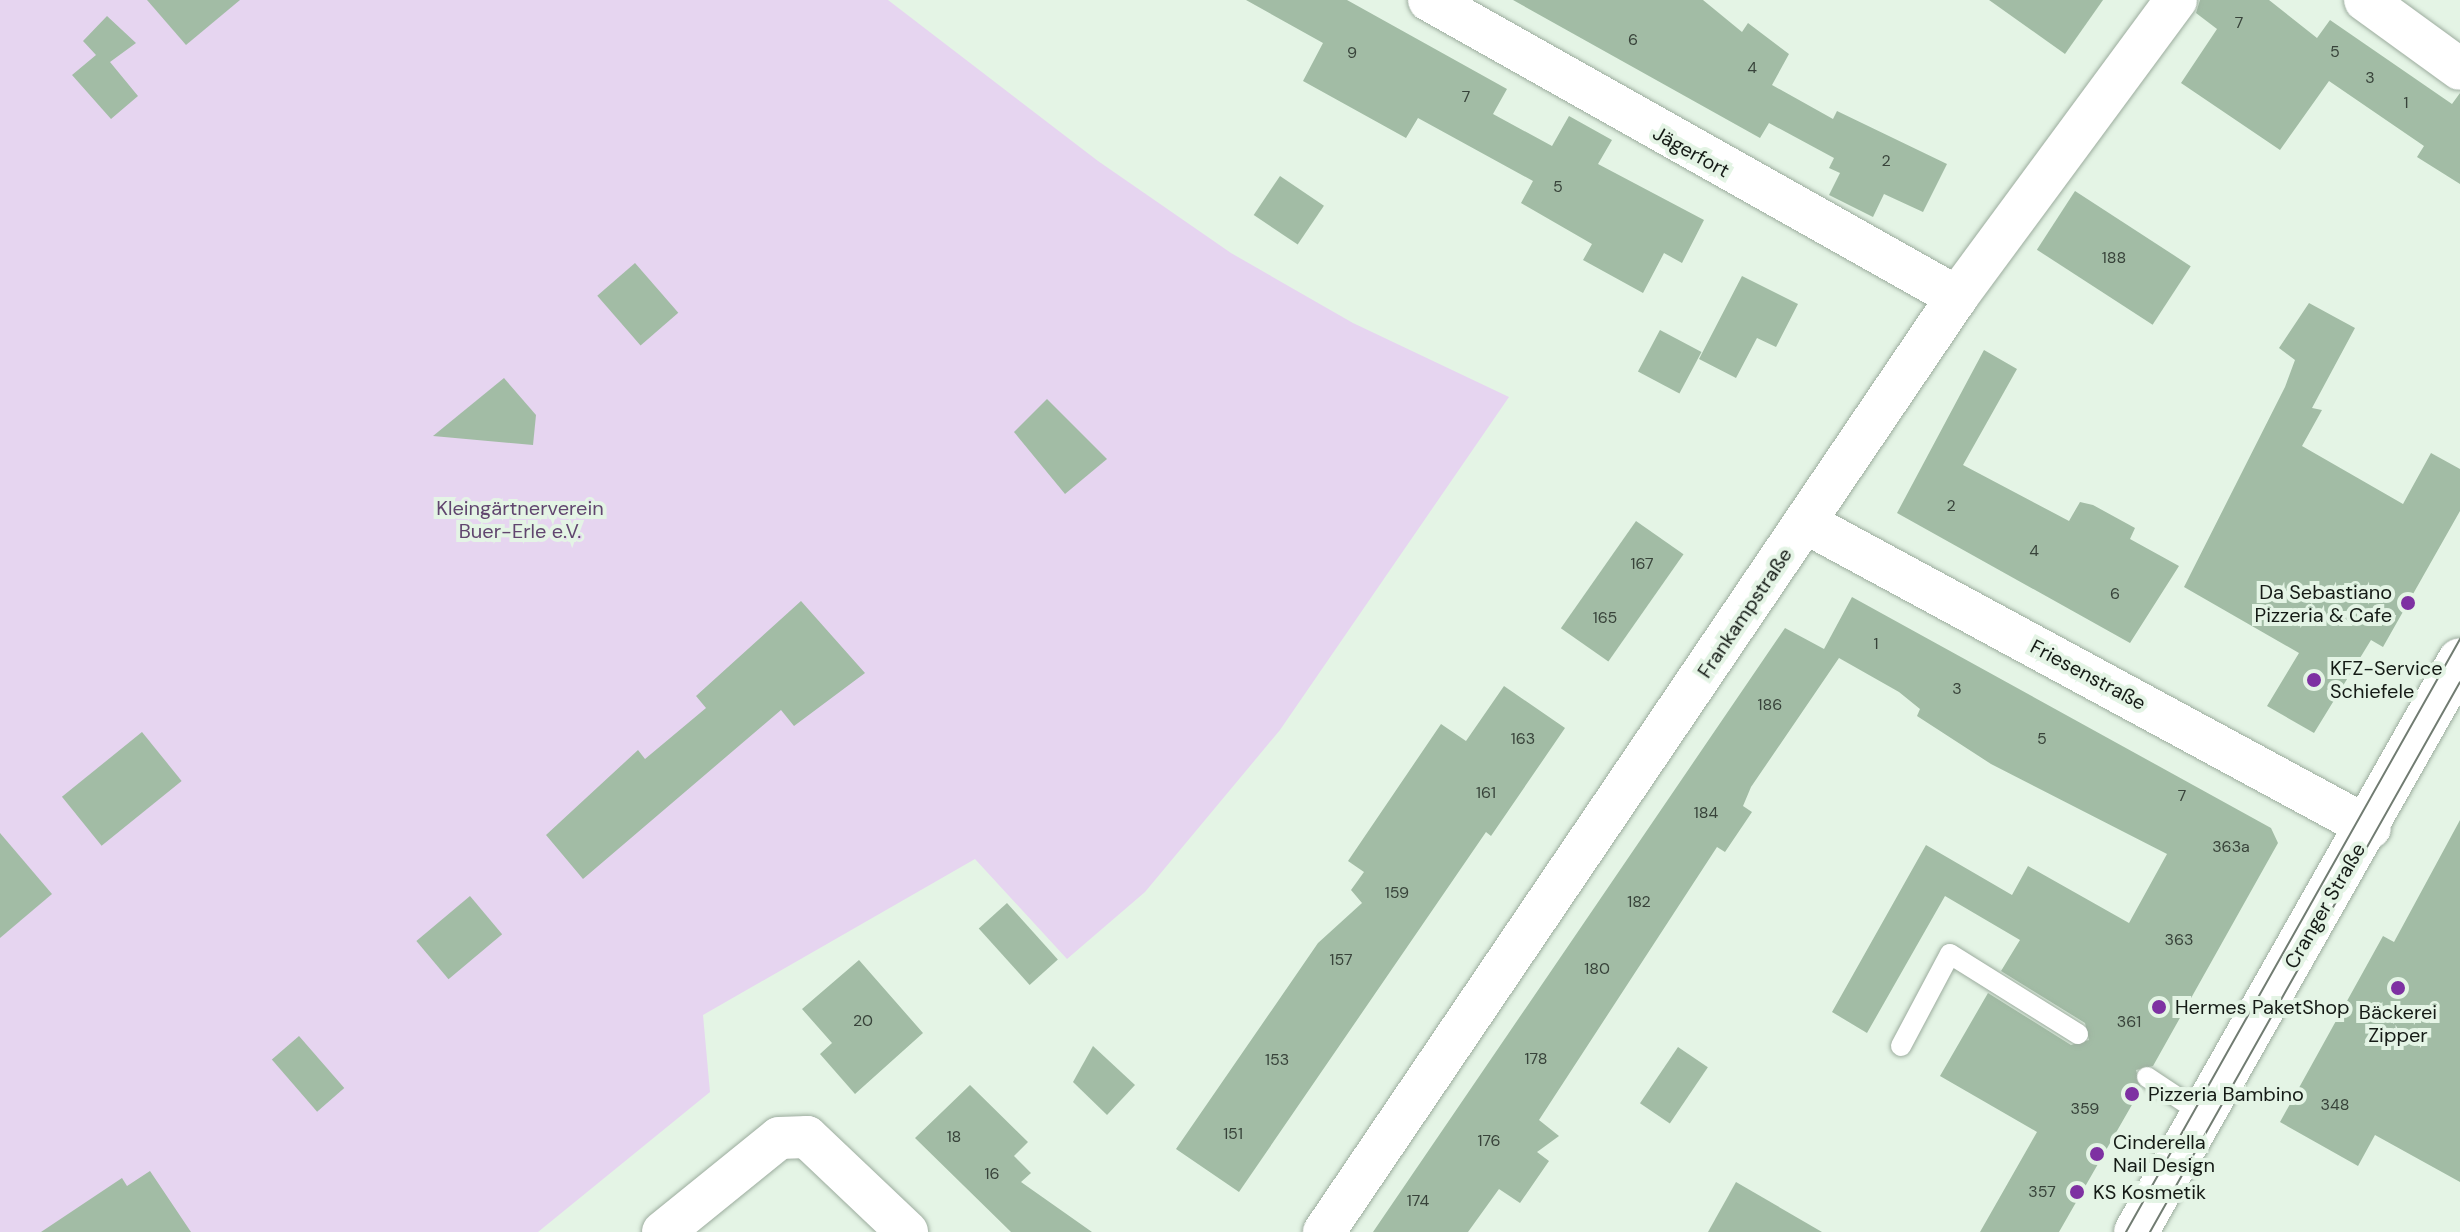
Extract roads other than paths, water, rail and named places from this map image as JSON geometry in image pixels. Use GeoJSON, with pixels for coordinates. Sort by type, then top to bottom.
{"type":"FeatureCollection","features":[{"type":"Feature","properties":{"kind":"main road","name":"Cranger Straße"},"geometry":{"type":"LineString","coordinates":[[2136,1232],[2370,828],[2460,660]]}},
{"type":"Feature","properties":{"kind":"street","name":"Jägerfort"},"geometry":{"type":"LineString","coordinates":[[1429,0],[1957,297]]}},
{"type":"Feature","properties":{"kind":"street","name":"Frankampstraße"},"geometry":{"type":"LineString","coordinates":[[1324,1232],[1957,297],[2176,0]]}},
{"type":"Feature","properties":{"kind":"street"},"geometry":{"type":"LineString","coordinates":[[2365,0],[2460,69]]}},
{"type":"Feature","properties":{"kind":"street","name":"Friesenstraße"},"geometry":{"type":"LineString","coordinates":[[1806,523],[2370,828]]}},
{"type":"Feature","properties":{"kind":"street"},"geometry":{"type":"LineString","coordinates":[[663,1232],[779,1138],[807,1137],[907,1232]]}},
{"type":"Feature","properties":{"kind":"lane"},"geometry":{"type":"LineString","coordinates":[[1901,1046],[1950,954],[2078,1034]]}},
{"type":"Feature","properties":{"kind":"lane"},"geometry":{"type":"LineString","coordinates":[[2147,1077],[2204,1115]]}},
{"type":"Feature","properties":{"kind":"tram line"},"geometry":{"type":"LineString","coordinates":[[2126,1232],[2460,639]]}},
{"type":"Feature","properties":{"kind":"tram line"},"geometry":{"type":"LineString","coordinates":[[2150,1232],[2460,682]]}},
{"type":"Feature","properties":{"kind":"place","name":"Da Sebastiano Pizzeria & Cafe"},"geometry":{"type":"Point","coordinates":[2408,603]}},
{"type":"Feature","properties":{"kind":"place","name":"KFZ-Service Schiefele"},"geometry":{"type":"Point","coordinates":[2314,680]}},
{"type":"Feature","properties":{"kind":"place","name":"Bäckerei Zipper"},"geometry":{"type":"Point","coordinates":[2398,988]}},
{"type":"Feature","properties":{"kind":"place","name":"Hermes PaketShop"},"geometry":{"type":"Point","coordinates":[2159,1007]}},
{"type":"Feature","properties":{"kind":"place","name":"Pizzeria Bambino"},"geometry":{"type":"Point","coordinates":[2132,1094]}},
{"type":"Feature","properties":{"kind":"place","name":"Cinderella Nail Design"},"geometry":{"type":"Point","coordinates":[2097,1154]}},
{"type":"Feature","properties":{"kind":"place","name":"KS Kosmetik"},"geometry":{"type":"Point","coordinates":[2077,1192]}},
{"type":"Feature","properties":{"kind":"park label","name":"Kleingärtnerverein Buer-Erle e.V."},"geometry":{"type":"Point","coordinates":[520,520]}}]}
